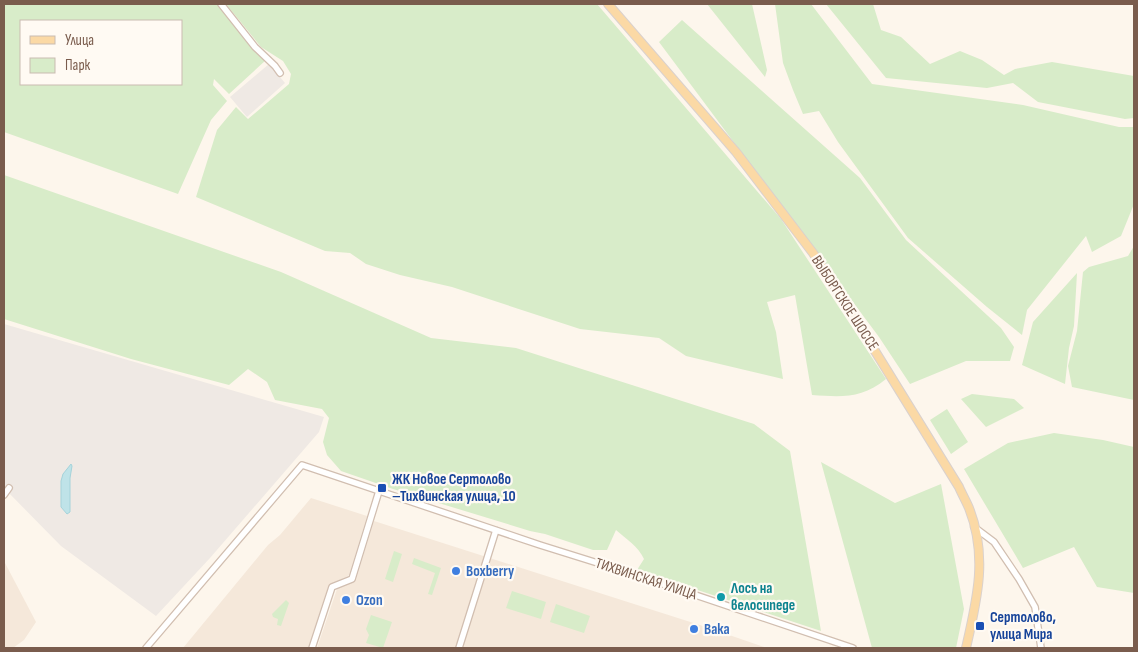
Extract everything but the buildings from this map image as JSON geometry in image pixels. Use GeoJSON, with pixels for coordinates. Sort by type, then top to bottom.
{"type":"FeatureCollection","features":[{"type":"Feature","properties":{"kind":"main road","name":"ВЫБОРГСКОЕ ШОССЕ"},"geometry":{"type":"LineString","coordinates":[[608,4],[736,152],[813,253],[842,296],[945,464],[969,508],[979,549],[979,581],[966,648]]}},
{"type":"Feature","properties":{"kind":"street"},"geometry":{"type":"LineString","coordinates":[[221,4],[255,47],[280,73]]}},
{"type":"Feature","properties":{"kind":"street","name":"ТИХВИНСКАЯ УЛИЦА"},"geometry":{"type":"LineString","coordinates":[[146,648],[302,465],[853,648]]}},
{"type":"Feature","properties":{"kind":"street"},"geometry":{"type":"LineString","coordinates":[[4,495],[9,488]]}},
{"type":"Feature","properties":{"kind":"street"},"geometry":{"type":"LineString","coordinates":[[312,648],[332,587],[352,579],[379,491]]}},
{"type":"Feature","properties":{"kind":"street"},"geometry":{"type":"LineString","coordinates":[[974,527],[994,542],[1035,607],[1041,648]]}},
{"type":"Feature","properties":{"kind":"street"},"geometry":{"type":"LineString","coordinates":[[460,648],[496,530]]}},
{"type":"Feature","properties":{"kind":"shaded area"},"geometry":{"type":"Polygon","coordinates":[[[269,64],[285,83],[247,117],[230,97],[269,64]]]}},
{"type":"Feature","properties":{"kind":"shaded area"},"geometry":{"type":"Polygon","coordinates":[[[4,324],[324,417],[319,432],[210,558],[156,616],[61,546],[4,488],[4,324]]]}},
{"type":"Feature","properties":{"kind":"shaded area"},"geometry":{"type":"Polygon","coordinates":[[[311,498],[367,516],[349,575],[328,587],[308,648],[183,648],[268,545],[280,535],[311,498]]]}},
{"type":"Feature","properties":{"kind":"shaded area"},"geometry":{"type":"Polygon","coordinates":[[[374,521],[767,648],[317,648],[337,589],[356,580],[374,521]]]}},
{"type":"Feature","properties":{"kind":"shaded area"},"geometry":{"type":"Polygon","coordinates":[[[4,561],[36,622],[24,640],[13,648],[4,648],[4,561]]]}},
{"type":"Feature","properties":{"kind":"green space"},"geometry":{"type":"Polygon","coordinates":[[[4,4],[218,4],[238,30],[266,60],[229,94],[214,79],[213,85],[227,101],[211,120],[178,194],[4,132],[4,4]]]}},
{"type":"Feature","properties":{"kind":"green space"},"geometry":{"type":"Polygon","coordinates":[[[226,4],[597,4],[781,219],[886,379],[877,386],[851,395],[812,395],[795,295],[767,302],[776,332],[783,379],[686,356],[659,338],[580,329],[452,287],[400,275],[366,264],[350,253],[325,251],[196,197],[217,130],[236,107],[248,119],[289,84],[291,74],[283,61],[261,47],[226,4]]]}},
{"type":"Feature","properties":{"kind":"green space"},"geometry":{"type":"Polygon","coordinates":[[[707,4],[752,4],[767,70],[765,77],[707,4]]]}},
{"type":"Feature","properties":{"kind":"green space"},"geometry":{"type":"Polygon","coordinates":[[[775,4],[811,4],[872,84],[1023,105],[1119,127],[1134,127],[1134,204],[1121,236],[1092,252],[1086,236],[1027,310],[1022,335],[908,238],[838,142],[819,111],[803,114],[783,63],[775,4]]]}},
{"type":"Feature","properties":{"kind":"green space"},"geometry":{"type":"Polygon","coordinates":[[[826,4],[873,4],[881,30],[901,37],[930,64],[960,51],[982,60],[1004,75],[1015,69],[1052,62],[1134,76],[1134,118],[1125,119],[1038,102],[1013,83],[987,88],[886,78],[826,4]]]}},
{"type":"Feature","properties":{"kind":"green space"},"geometry":{"type":"Polygon","coordinates":[[[682,20],[860,178],[906,240],[1001,328],[1014,347],[1010,361],[966,361],[910,384],[879,337],[659,42],[682,20]]]}},
{"type":"Feature","properties":{"kind":"green space"},"geometry":{"type":"Polygon","coordinates":[[[4,175],[281,272],[431,338],[516,348],[754,424],[790,451],[821,631],[637,570],[644,559],[635,546],[616,530],[607,550],[593,550],[393,489],[341,471],[327,455],[323,442],[329,418],[322,409],[275,400],[267,382],[248,369],[229,385],[131,359],[4,319],[4,175]]]}},
{"type":"Feature","properties":{"kind":"green space"},"geometry":{"type":"Polygon","coordinates":[[[1134,246],[1134,400],[1072,387],[1068,366],[1077,331],[1083,272],[1089,267],[1128,256],[1134,246]]]}},
{"type":"Feature","properties":{"kind":"green space"},"geometry":{"type":"Polygon","coordinates":[[[1077,273],[1074,326],[1069,348],[1065,384],[1022,365],[1033,322],[1077,273]]]}},
{"type":"Feature","properties":{"kind":"green space"},"geometry":{"type":"Polygon","coordinates":[[[972,394],[1014,399],[1024,408],[986,427],[961,399],[972,394]]]}},
{"type":"Feature","properties":{"kind":"green space"},"geometry":{"type":"Polygon","coordinates":[[[947,409],[968,442],[951,454],[930,420],[947,409]]]}},
{"type":"Feature","properties":{"kind":"green space"},"geometry":{"type":"Polygon","coordinates":[[[1054,433],[1103,440],[1134,447],[1134,593],[1097,587],[1074,547],[1023,568],[964,469],[1008,443],[1054,433]]]}},
{"type":"Feature","properties":{"kind":"green space"},"geometry":{"type":"Polygon","coordinates":[[[821,462],[895,503],[941,484],[964,609],[956,648],[872,648],[821,462]]]}},
{"type":"Feature","properties":{"kind":"green space"},"geometry":{"type":"Polygon","coordinates":[[[394,551],[402,554],[393,582],[385,579],[394,551]]]}},
{"type":"Feature","properties":{"kind":"green space"},"geometry":{"type":"Polygon","coordinates":[[[414,558],[441,568],[432,595],[428,594],[435,573],[412,564],[414,558]]]}},
{"type":"Feature","properties":{"kind":"green space"},"geometry":{"type":"Polygon","coordinates":[[[512,591],[546,602],[541,619],[506,608],[512,591]]]}},
{"type":"Feature","properties":{"kind":"green space"},"geometry":{"type":"Polygon","coordinates":[[[286,600],[289,603],[281,626],[277,625],[278,619],[273,617],[272,614],[286,600]]]}},
{"type":"Feature","properties":{"kind":"green space"},"geometry":{"type":"Polygon","coordinates":[[[556,604],[590,616],[584,633],[550,622],[556,604]]]}},
{"type":"Feature","properties":{"kind":"green space"},"geometry":{"type":"Polygon","coordinates":[[[371,615],[392,622],[383,648],[366,643],[369,635],[366,629],[371,615]]]}},
{"type":"Feature","properties":{"kind":"water"},"geometry":{"type":"Polygon","coordinates":[[[71,464],[70,512],[67,514],[61,507],[61,481],[63,474],[71,464]]]}},
{"type":"Feature","properties":{"kind":"place","name":"ЖК Новое Сертолово –Тихвинская улица, 10"},"geometry":{"type":"Point","coordinates":[382,488]}},
{"type":"Feature","properties":{"kind":"place","name":"Boxberry"},"geometry":{"type":"Point","coordinates":[456,571]}},
{"type":"Feature","properties":{"kind":"place","name":"Лось на велосипеде"},"geometry":{"type":"Point","coordinates":[721,597]}},
{"type":"Feature","properties":{"kind":"place","name":"Ozon"},"geometry":{"type":"Point","coordinates":[346,600]}},
{"type":"Feature","properties":{"kind":"place","name":"Сертолово, улица Мира"},"geometry":{"type":"Point","coordinates":[980,626]}},
{"type":"Feature","properties":{"kind":"place","name":"Вака"},"geometry":{"type":"Point","coordinates":[694,629]}}]}
